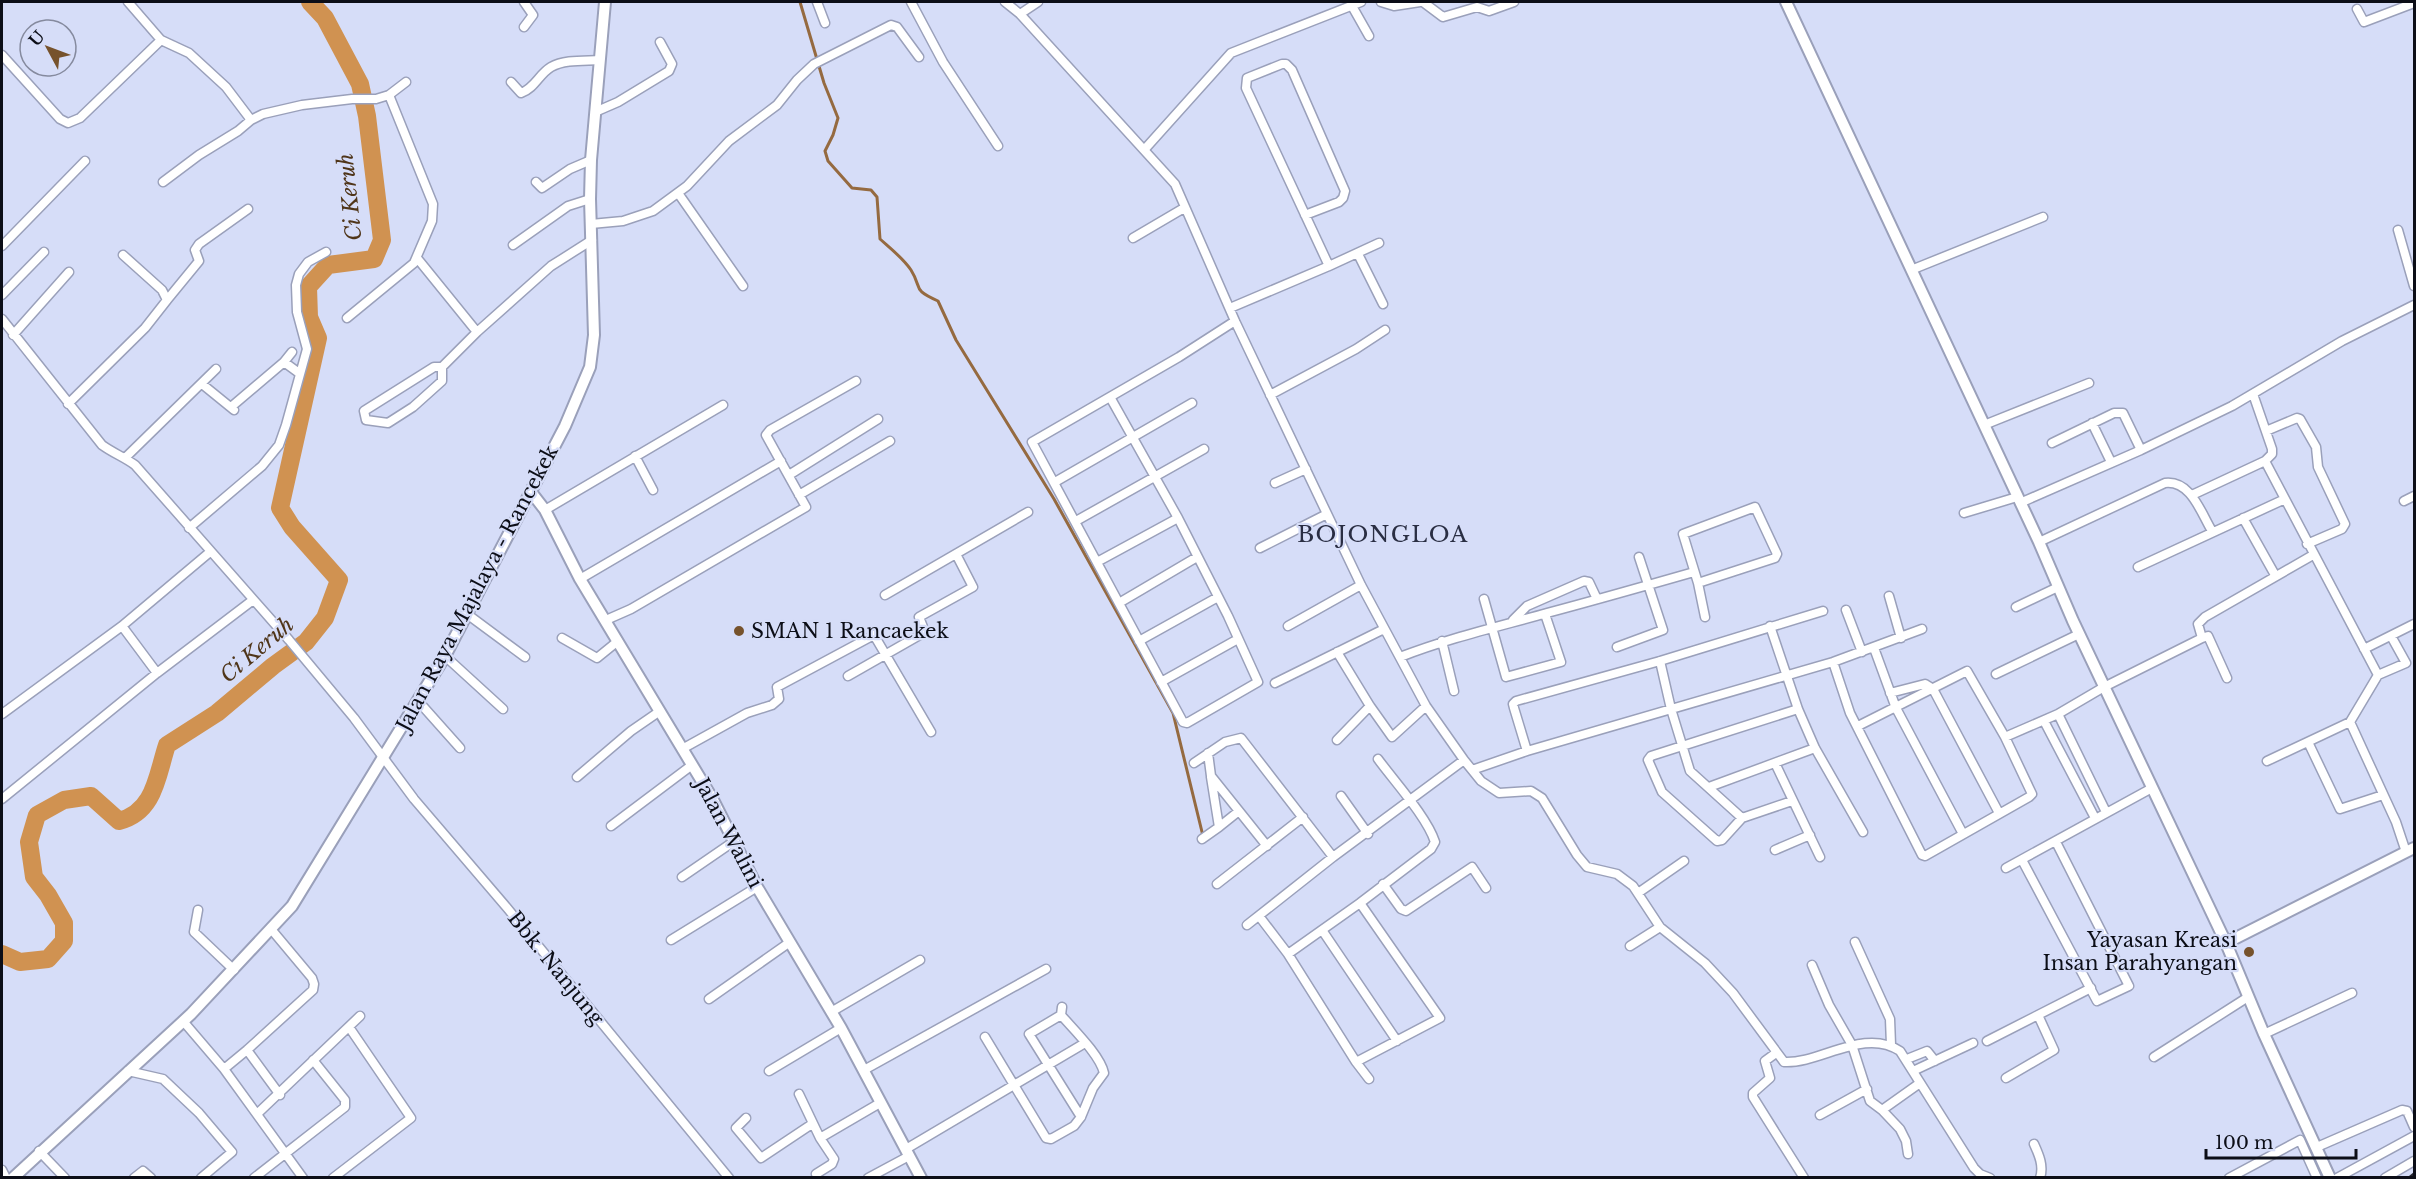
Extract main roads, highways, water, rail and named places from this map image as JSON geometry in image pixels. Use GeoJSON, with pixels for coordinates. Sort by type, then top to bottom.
{"type":"FeatureCollection","features":[{"type":"Feature","properties":{"kind":"waterway","name":"Ci Keruh"},"geometry":{"type":"LineString","coordinates":[[2,954],[20,962],[48,959],[64,941],[64,923],[48,895],[34,877],[29,842],[37,815],[64,800],[91,796],[119,821],[140,810],[153,791],[167,745],[217,713],[273,666],[306,642],[325,618],[339,580],[292,527],[280,508],[318,338],[309,317],[308,287],[328,265],[374,259],[382,240],[367,116],[360,84],[325,18],[310,2]]}},
{"type":"Feature","properties":{"kind":"waterway"},"geometry":{"type":"LineString","coordinates":[[800,2],[824,83],[838,118],[825,151],[828,161],[852,188],[871,190],[877,197],[880,239],[908,266],[921,291],[938,301],[956,340],[1054,499],[1173,713],[1203,836]]}},
{"type":"Feature","properties":{"kind":"railway"},"geometry":{"type":"LineString","coordinates":[[2409,1178],[2414,1174]]}},
{"type":"Feature","properties":{"kind":"place","name":"SMAN 1 Rancaekek"},"geometry":{"type":"Point","coordinates":[739,631]}},
{"type":"Feature","properties":{"kind":"place","name":"Yayasan Kreasi Insan Parahyangan"},"geometry":{"type":"Point","coordinates":[2249,952]}},
{"type":"Feature","properties":{"kind":"district","name":"BOJONGLOA"},"geometry":{"type":"Point","coordinates":[1383,534]}}]}
